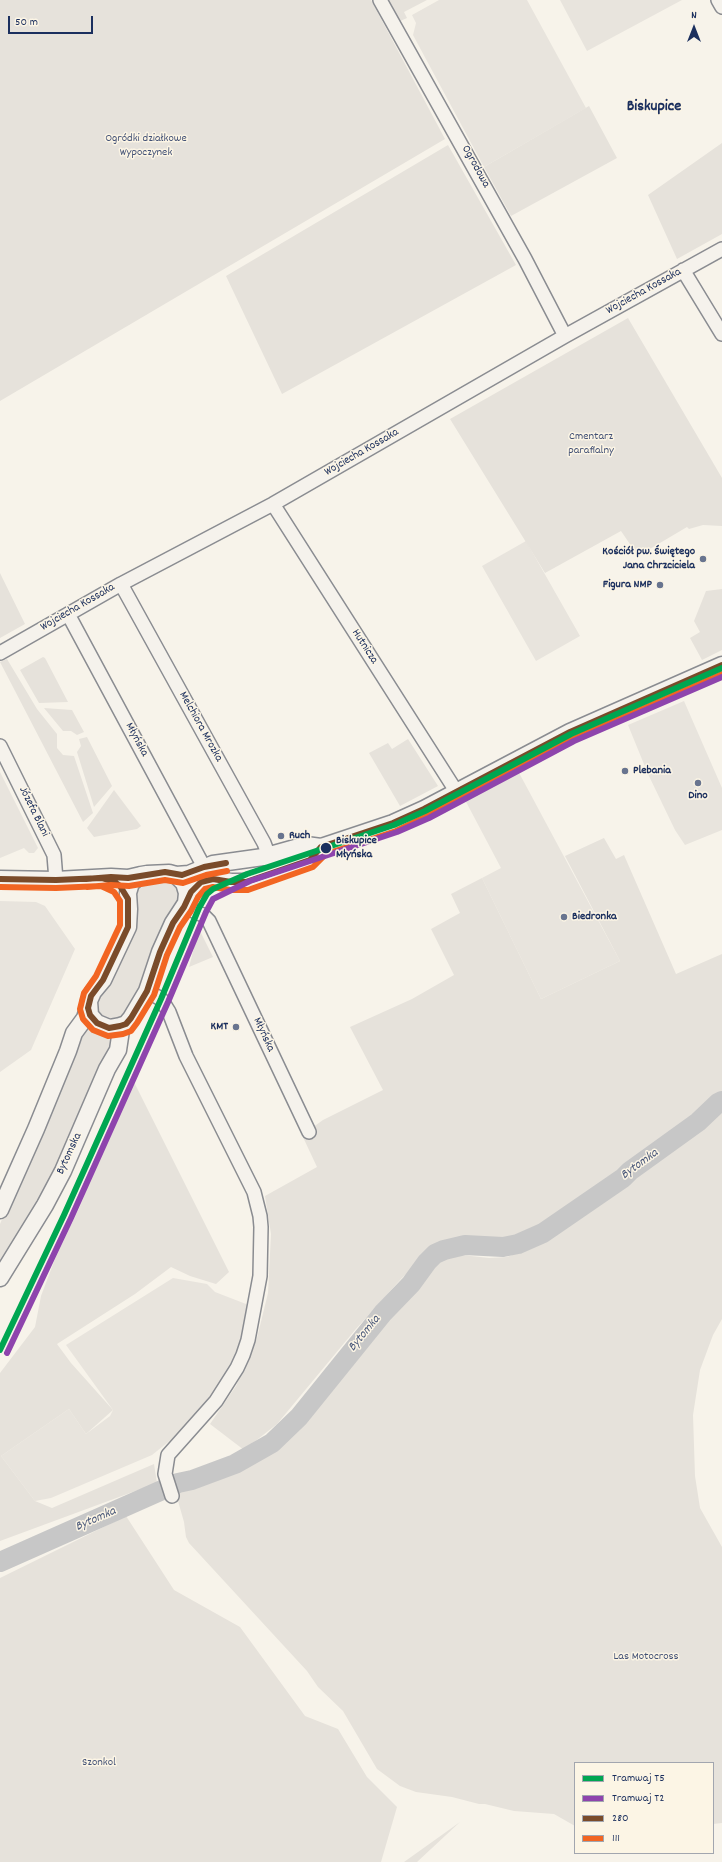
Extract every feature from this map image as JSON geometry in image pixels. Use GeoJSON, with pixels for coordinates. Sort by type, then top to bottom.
{"type":"FeatureCollection","features":[{"type":"Feature","properties":{"kind":"street","name":"Ogrodowa"},"geometry":{"type":"LineString","coordinates":[[380,0],[514,238],[565,336]]}},
{"type":"Feature","properties":{"kind":"street"},"geometry":{"type":"LineString","coordinates":[[718,0],[722,7]]}},
{"type":"Feature","properties":{"kind":"street","name":"Wojciecha Kossaka"},"geometry":{"type":"LineString","coordinates":[[0,653],[121,584],[273,504],[565,336],[722,249]]}},
{"type":"Feature","properties":{"kind":"street"},"geometry":{"type":"LineString","coordinates":[[683,270],[722,334]]}},
{"type":"Feature","properties":{"kind":"street","name":"Hutnicza"},"geometry":{"type":"LineString","coordinates":[[273,504],[456,791]]}},
{"type":"Feature","properties":{"kind":"street","name":"Melchiora Mrozka"},"geometry":{"type":"LineString","coordinates":[[121,584],[264,843],[275,872]]}},
{"type":"Feature","properties":{"kind":"street","name":"Młyńska"},"geometry":{"type":"LineString","coordinates":[[68,614],[204,867]]}},
{"type":"Feature","properties":{"kind":"street"},"geometry":{"type":"LineString","coordinates":[[0,879],[56,880],[128,878],[164,872],[176,875],[189,874],[204,867],[269,856],[306,845],[321,847],[393,823],[424,809],[570,732],[722,665]]}},
{"type":"Feature","properties":{"kind":"street","name":"Józefa Blani"},"geometry":{"type":"LineString","coordinates":[[0,746],[51,849],[55,862],[56,880]]}},
{"type":"Feature","properties":{"kind":"street"},"geometry":{"type":"LineString","coordinates":[[186,903],[195,886],[208,880],[238,882],[275,872],[310,860],[321,847]]}},
{"type":"Feature","properties":{"kind":"street"},"geometry":{"type":"LineString","coordinates":[[176,875],[184,883],[186,903]]}},
{"type":"Feature","properties":{"kind":"street"},"geometry":{"type":"LineString","coordinates":[[0,1210],[66,1058],[74,1033],[85,1018],[91,996],[103,980],[128,927],[129,887],[134,880],[141,876]]}},
{"type":"Feature","properties":{"kind":"street"},"geometry":{"type":"LineString","coordinates":[[102,878],[113,881],[120,886],[128,899]]}},
{"type":"Feature","properties":{"kind":"street","name":"Młyńska"},"geometry":{"type":"LineString","coordinates":[[186,903],[204,915],[209,921],[309,1132]]}},
{"type":"Feature","properties":{"kind":"street","name":"Bytomska"},"geometry":{"type":"LineString","coordinates":[[0,1278],[63,1170],[107,1069],[118,1050],[121,1030],[147,990],[163,945],[175,919],[186,903]]}},
{"type":"Feature","properties":{"kind":"street"},"geometry":{"type":"LineString","coordinates":[[147,990],[161,999],[169,1012],[186,1056],[254,1192],[259,1210],[261,1227],[260,1276],[248,1340],[237,1368],[216,1401],[168,1455],[165,1466],[166,1482],[172,1496]]}},
{"type":"Feature","properties":{"kind":"street"},"geometry":{"type":"LineString","coordinates":[[88,1008],[93,1019],[103,1027],[115,1028],[126,1024]]}},
{"type":"Feature","properties":{"kind":"shaded area"},"geometry":{"type":"Polygon","coordinates":[[[439,0],[527,0],[586,108],[484,167],[413,35],[416,23],[412,15],[439,0]]]}},
{"type":"Feature","properties":{"kind":"shaded area"},"geometry":{"type":"Polygon","coordinates":[[[560,0],[682,0],[587,51],[560,0]]]}},
{"type":"Feature","properties":{"kind":"shaded area"},"geometry":{"type":"Polygon","coordinates":[[[526,541],[580,636],[536,661],[482,566],[526,541]]]}},
{"type":"Feature","properties":{"kind":"shaded area"},"geometry":{"type":"Polygon","coordinates":[[[684,701],[722,788],[722,830],[685,845],[675,830],[648,774],[628,725],[684,701]]]}},
{"type":"Feature","properties":{"kind":"shaded area"},"geometry":{"type":"Polygon","coordinates":[[[517,769],[620,961],[541,999],[482,878],[501,868],[464,798],[517,769]]]}},
{"type":"Feature","properties":{"kind":"shaded area"},"geometry":{"type":"Polygon","coordinates":[[[0,772],[38,848],[34,853],[29,853],[24,848],[0,858],[0,772]]]}},
{"type":"Feature","properties":{"kind":"shaded area"},"geometry":{"type":"Polygon","coordinates":[[[0,901],[36,902],[45,906],[75,949],[31,1050],[0,1072],[0,901]]]}},
{"type":"Feature","properties":{"kind":"shaded area"},"geometry":{"type":"Polygon","coordinates":[[[173,1278],[207,1284],[215,1292],[246,1304],[249,1308],[239,1346],[225,1378],[177,1435],[152,1455],[51,1498],[35,1501],[1,1456],[69,1409],[86,1434],[110,1416],[113,1410],[66,1345],[173,1278]]]}},
{"type":"Feature","properties":{"kind":"green space","name":"Ogródki działkowe Wypoczynek"},"geometry":{"type":"Polygon","coordinates":[[[0,0],[371,0],[445,139],[0,401],[0,0]]]}},
{"type":"Feature","properties":{"kind":"green space"},"geometry":{"type":"Polygon","coordinates":[[[386,0],[427,0],[404,12],[407,18],[398,22],[386,0]]]}},
{"type":"Feature","properties":{"kind":"green space"},"geometry":{"type":"Polygon","coordinates":[[[589,106],[617,158],[511,216],[484,167],[589,106]]]}},
{"type":"Feature","properties":{"kind":"green space"},"geometry":{"type":"Polygon","coordinates":[[[722,143],[722,234],[677,259],[648,195],[722,143]]]}},
{"type":"Feature","properties":{"kind":"green space"},"geometry":{"type":"Polygon","coordinates":[[[448,145],[516,265],[282,394],[226,276],[448,145]]]}},
{"type":"Feature","properties":{"kind":"green space","name":"Cmentarz parafialny"},"geometry":{"type":"Polygon","coordinates":[[[628,318],[722,478],[722,526],[703,525],[689,529],[687,527],[638,556],[621,531],[545,573],[450,419],[628,318]]]}},
{"type":"Feature","properties":{"kind":"green space"},"geometry":{"type":"Polygon","coordinates":[[[0,573],[25,624],[0,638],[0,573]]]}},
{"type":"Feature","properties":{"kind":"green space"},"geometry":{"type":"Polygon","coordinates":[[[722,589],[722,650],[702,660],[690,638],[700,632],[694,621],[706,591],[722,589]]]}},
{"type":"Feature","properties":{"kind":"green space"},"geometry":{"type":"Polygon","coordinates":[[[43,657],[45,658],[68,702],[39,703],[20,670],[43,657]]]}},
{"type":"Feature","properties":{"kind":"green space"},"geometry":{"type":"Polygon","coordinates":[[[7,659],[37,709],[57,734],[57,748],[63,755],[74,756],[93,813],[83,822],[0,662],[7,659]]]}},
{"type":"Feature","properties":{"kind":"green space"},"geometry":{"type":"Polygon","coordinates":[[[44,708],[72,710],[84,732],[77,735],[71,731],[63,731],[44,708]]]}},
{"type":"Feature","properties":{"kind":"green space"},"geometry":{"type":"Polygon","coordinates":[[[87,737],[112,786],[94,807],[77,752],[81,746],[79,739],[87,737]]]}},
{"type":"Feature","properties":{"kind":"green space"},"geometry":{"type":"Polygon","coordinates":[[[408,739],[438,786],[400,806],[369,753],[388,743],[392,749],[408,739]]]}},
{"type":"Feature","properties":{"kind":"green space"},"geometry":{"type":"Polygon","coordinates":[[[114,790],[141,826],[137,829],[94,837],[87,828],[114,790]]]}},
{"type":"Feature","properties":{"kind":"green space"},"geometry":{"type":"Polygon","coordinates":[[[604,838],[616,859],[624,855],[676,974],[722,954],[722,1095],[620,1174],[551,1223],[528,1236],[488,1242],[454,1240],[429,1252],[401,1279],[355,1330],[277,1424],[244,1450],[210,1424],[236,1386],[257,1338],[268,1293],[271,1234],[265,1196],[317,1167],[302,1135],[323,1120],[383,1090],[350,1027],[412,999],[454,975],[431,929],[460,913],[451,894],[482,878],[541,999],[620,961],[565,856],[604,838]]]}},
{"type":"Feature","properties":{"kind":"green space"},"geometry":{"type":"Polygon","coordinates":[[[169,879],[177,885],[180,896],[137,999],[119,1020],[107,1020],[97,1014],[95,1005],[137,887],[145,881],[169,879]]]}},
{"type":"Feature","properties":{"kind":"green space"},"geometry":{"type":"Polygon","coordinates":[[[199,929],[213,957],[189,967],[199,929]]]}},
{"type":"Feature","properties":{"kind":"green space"},"geometry":{"type":"Polygon","coordinates":[[[86,1023],[113,1033],[115,1045],[57,1168],[0,1266],[0,1224],[86,1023]]]}},
{"type":"Feature","properties":{"kind":"green space"},"geometry":{"type":"Polygon","coordinates":[[[132,1078],[229,1272],[216,1284],[190,1276],[171,1267],[135,1294],[57,1344],[71,1363],[113,1410],[86,1434],[69,1409],[1,1456],[35,1501],[52,1508],[154,1464],[157,1483],[0,1541],[0,1373],[35,1327],[41,1296],[55,1259],[81,1204],[111,1125],[132,1078]]]}},
{"type":"Feature","properties":{"kind":"green space","name":"Las Motocross"},"geometry":{"type":"Polygon","coordinates":[[[722,1111],[722,1319],[713,1335],[700,1370],[693,1415],[695,1476],[700,1508],[722,1547],[722,1823],[714,1824],[714,1762],[574,1762],[574,1825],[554,1814],[514,1811],[452,1797],[416,1792],[400,1786],[377,1769],[343,1711],[318,1687],[307,1671],[189,1543],[186,1537],[184,1522],[176,1494],[233,1473],[254,1461],[286,1437],[326,1393],[438,1261],[449,1256],[462,1255],[489,1258],[507,1257],[536,1246],[701,1130],[722,1111]]]}},
{"type":"Feature","properties":{"kind":"green space","name":"Szonkol"},"geometry":{"type":"Polygon","coordinates":[[[126,1516],[174,1590],[240,1627],[305,1716],[338,1729],[367,1777],[397,1807],[381,1862],[0,1862],[0,1578],[126,1516]]]}},
{"type":"Feature","properties":{"kind":"green space"},"geometry":{"type":"Polygon","coordinates":[[[460,1822],[417,1862],[404,1862],[460,1822]]]}},
{"type":"Feature","properties":{"kind":"waterway","name":"Bytomka"},"geometry":{"type":"LineString","coordinates":[[0,1562],[178,1483],[192,1480],[235,1464],[272,1443],[299,1417],[383,1313],[411,1284],[427,1262],[435,1254],[444,1250],[465,1245],[503,1247],[518,1244],[543,1233],[623,1178],[630,1171],[698,1122],[722,1101]]}},
{"type":"Feature","properties":{"kind":"tram line","name":"T5"},"geometry":{"type":"LineString","coordinates":[[0,1350],[64,1215],[161,999],[199,908],[207,894],[213,889],[247,874],[394,825],[425,811],[571,734],[722,668]]}},
{"type":"Feature","properties":{"kind":"tram line","name":"T2"},"geometry":{"type":"LineString","coordinates":[[7,1353],[71,1218],[213,899],[250,881],[397,832],[429,818],[574,741],[722,677]]}},
{"type":"Feature","properties":{"kind":"transit line","name":"280"},"geometry":{"type":"LineString","coordinates":[[0,879],[56,880],[102,878],[113,881],[120,886],[128,899],[128,927],[103,980],[91,996],[88,1008],[90,1015],[97,1023],[109,1028],[120,1026],[126,1024],[131,1018],[147,991],[160,952],[173,923],[184,907],[191,892],[201,882],[213,879],[231,882],[246,882],[310,860],[321,847],[393,823],[424,809],[570,732],[722,665]]}},
{"type":"Feature","properties":{"kind":"transit line","name":"111"},"geometry":{"type":"LineString","coordinates":[[0,887],[56,888],[101,886],[114,892],[120,901],[120,925],[96,976],[84,993],[80,1009],[83,1019],[93,1030],[108,1036],[123,1034],[131,1031],[154,995],[167,955],[180,927],[191,911],[198,897],[205,889],[213,887],[230,890],[248,890],[313,867],[326,854],[396,831],[573,739],[722,674]]}},
{"type":"Feature","properties":{"kind":"transit line","name":"280"},"geometry":{"type":"LineString","coordinates":[[86,879],[111,877],[128,878],[165,872],[182,875],[204,867],[226,863]]}},
{"type":"Feature","properties":{"kind":"transit line","name":"111"},"geometry":{"type":"LineString","coordinates":[[87,887],[111,885],[129,886],[165,880],[183,883],[206,875],[227,871]]}},
{"type":"Feature","properties":{"kind":"place","name":"Kościół pw. Świętego Jana Chrzciciela"},"geometry":{"type":"Point","coordinates":[703,559]}},
{"type":"Feature","properties":{"kind":"place","name":"Figura NMP"},"geometry":{"type":"Point","coordinates":[660,585]}},
{"type":"Feature","properties":{"kind":"place","name":"Plebania"},"geometry":{"type":"Point","coordinates":[625,771]}},
{"type":"Feature","properties":{"kind":"place","name":"Dino"},"geometry":{"type":"Point","coordinates":[698,783]}},
{"type":"Feature","properties":{"kind":"place","name":"Ruch"},"geometry":{"type":"Point","coordinates":[281,836]}},
{"type":"Feature","properties":{"kind":"place","name":"Biskupice Młyńska"},"geometry":{"type":"Point","coordinates":[326,848]}},
{"type":"Feature","properties":{"kind":"place","name":"Biedronka"},"geometry":{"type":"Point","coordinates":[564,917]}},
{"type":"Feature","properties":{"kind":"place","name":"KMT"},"geometry":{"type":"Point","coordinates":[236,1027]}},
{"type":"Feature","properties":{"kind":"district","name":"Biskupice"},"geometry":{"type":"Point","coordinates":[654,108]}}]}
